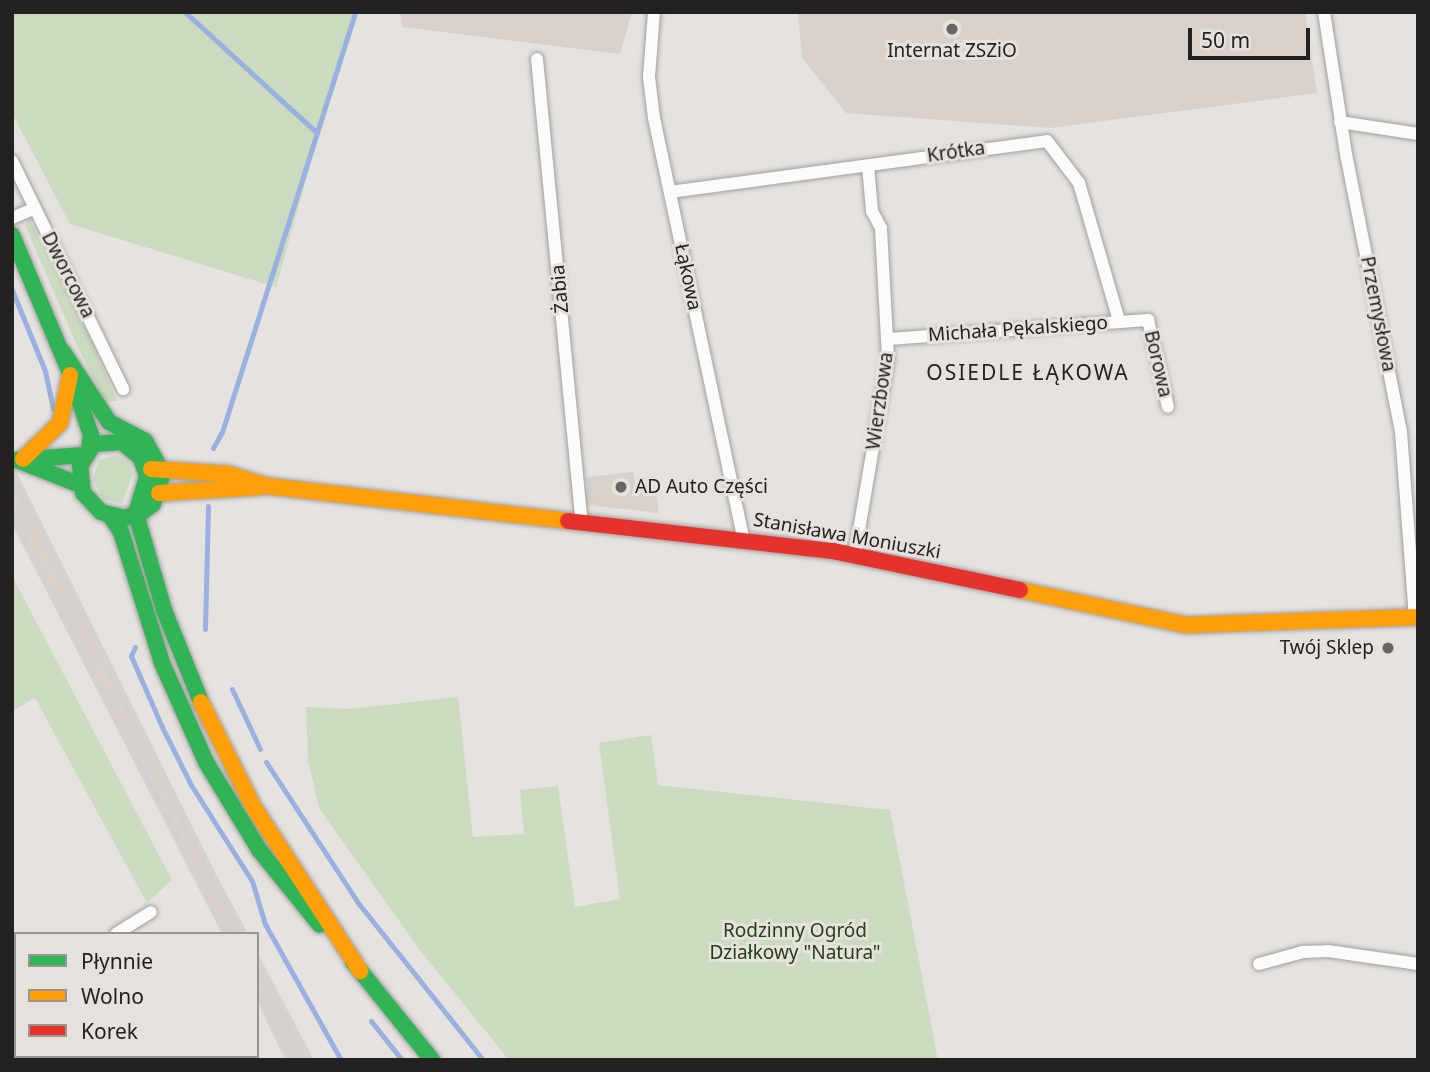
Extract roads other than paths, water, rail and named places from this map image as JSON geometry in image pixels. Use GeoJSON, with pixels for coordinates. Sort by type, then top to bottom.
{"type":"FeatureCollection","features":[{"type":"Feature","properties":{"kind":"main road"},"geometry":{"type":"LineString","coordinates":[[12,235],[63,352],[90,435],[80,485],[90,504],[111,517],[121,532],[162,663],[219,787],[280,879],[432,1060]]}},
{"type":"Feature","properties":{"kind":"main road"},"geometry":{"type":"LineString","coordinates":[[63,352],[112,424],[145,440],[162,468],[159,493],[149,508],[136,514],[111,517]]}},
{"type":"Feature","properties":{"kind":"main road"},"geometry":{"type":"LineString","coordinates":[[17,460],[60,423],[70,373]]}},
{"type":"Feature","properties":{"kind":"main road"},"geometry":{"type":"LineString","coordinates":[[17,460],[87,452],[104,440],[119,442],[134,449],[144,463],[147,477],[134,506],[136,514],[164,610],[213,731],[253,806],[360,971]]}},
{"type":"Feature","properties":{"kind":"main road"},"geometry":{"type":"LineString","coordinates":[[17,460],[80,485]]}},
{"type":"Feature","properties":{"kind":"main road","name":"Stanisława Moniuszki"},"geometry":{"type":"LineString","coordinates":[[144,463],[152,470],[162,468],[228,474],[267,486]]}},
{"type":"Feature","properties":{"kind":"main road","name":"Stanisława Moniuszki"},"geometry":{"type":"LineString","coordinates":[[159,493],[267,486],[581,520],[855,554],[1186,625],[1416,617]]}},
{"type":"Feature","properties":{"kind":"street","name":"Łąkowa"},"geometry":{"type":"LineString","coordinates":[[654,12],[650,96],[744,540]]}},
{"type":"Feature","properties":{"kind":"street","name":"Przemysłowa"},"geometry":{"type":"LineString","coordinates":[[1324,12],[1340,122],[1401,432],[1416,617]]}},
{"type":"Feature","properties":{"kind":"street","name":"Żabia"},"geometry":{"type":"LineString","coordinates":[[537,59],[581,520]]}},
{"type":"Feature","properties":{"kind":"street"},"geometry":{"type":"LineString","coordinates":[[1340,122],[1418,134]]}},
{"type":"Feature","properties":{"kind":"street","name":"Krótka"},"geometry":{"type":"LineString","coordinates":[[670,192],[1046,141],[1079,183],[1119,321]]}},
{"type":"Feature","properties":{"kind":"street","name":"Dworcowa"},"geometry":{"type":"LineString","coordinates":[[12,161],[122,389]]}},
{"type":"Feature","properties":{"kind":"street","name":"Wierzbowa"},"geometry":{"type":"LineString","coordinates":[[855,554],[888,339],[881,228],[872,211],[868,165]]}},
{"type":"Feature","properties":{"kind":"street"},"geometry":{"type":"LineString","coordinates":[[12,218],[34,208]]}},
{"type":"Feature","properties":{"kind":"street","name":"Michała Pękalskiego"},"geometry":{"type":"LineString","coordinates":[[888,339],[1148,320]]}},
{"type":"Feature","properties":{"kind":"street","name":"Borowa"},"geometry":{"type":"LineString","coordinates":[[1148,320],[1168,407]]}},
{"type":"Feature","properties":{"kind":"street"},"geometry":{"type":"LineString","coordinates":[[119,932],[151,912]]}},
{"type":"Feature","properties":{"kind":"street"},"geometry":{"type":"LineString","coordinates":[[1259,964],[1303,952],[1328,951],[1418,964]]}},
{"type":"Feature","properties":{"kind":"waterway"},"geometry":{"type":"LineString","coordinates":[[185,12],[317,133]]}},
{"type":"Feature","properties":{"kind":"waterway"},"geometry":{"type":"LineString","coordinates":[[213,448],[222,432],[355,12]]}},
{"type":"Feature","properties":{"kind":"waterway"},"geometry":{"type":"LineString","coordinates":[[12,290],[45,371],[53,409]]}},
{"type":"Feature","properties":{"kind":"waterway"},"geometry":{"type":"LineString","coordinates":[[205,629],[208,506]]}},
{"type":"Feature","properties":{"kind":"waterway"},"geometry":{"type":"LineString","coordinates":[[135,647],[131,656],[162,727],[191,785],[252,881],[265,924],[341,1060]]}},
{"type":"Feature","properties":{"kind":"waterway"},"geometry":{"type":"LineString","coordinates":[[232,689],[260,749]]}},
{"type":"Feature","properties":{"kind":"waterway"},"geometry":{"type":"LineString","coordinates":[[266,762],[359,904],[483,1060]]}},
{"type":"Feature","properties":{"kind":"waterway"},"geometry":{"type":"LineString","coordinates":[[371,1021],[402,1060]]}},
{"type":"Feature","properties":{"kind":"railway"},"geometry":{"type":"LineString","coordinates":[[12,478],[239,932]]}},
{"type":"Feature","properties":{"kind":"railway"},"geometry":{"type":"LineString","coordinates":[[12,512],[226,932]]}},
{"type":"Feature","properties":{"kind":"railway"},"geometry":{"type":"LineString","coordinates":[[259,971],[307,1060]]}},
{"type":"Feature","properties":{"kind":"railway"},"geometry":{"type":"LineString","coordinates":[[259,996],[293,1060]]}},
{"type":"Feature","properties":{"kind":"place","name":"Internat ZSZiO"},"geometry":{"type":"Point","coordinates":[952,29]}},
{"type":"Feature","properties":{"kind":"place","name":"AD Auto Części"},"geometry":{"type":"Point","coordinates":[621,487]}},
{"type":"Feature","properties":{"kind":"place","name":"Twój Sklep"},"geometry":{"type":"Point","coordinates":[1388,648]}},
{"type":"Feature","properties":{"kind":"district","name":"OSIEDLE ŁĄKOWA"},"geometry":{"type":"Point","coordinates":[1028,372]}},
{"type":"Feature","properties":{"kind":"park label","name":"Rodzinny Ogród Działkowy \"Natura\""},"geometry":{"type":"Point","coordinates":[795,942]}}]}
